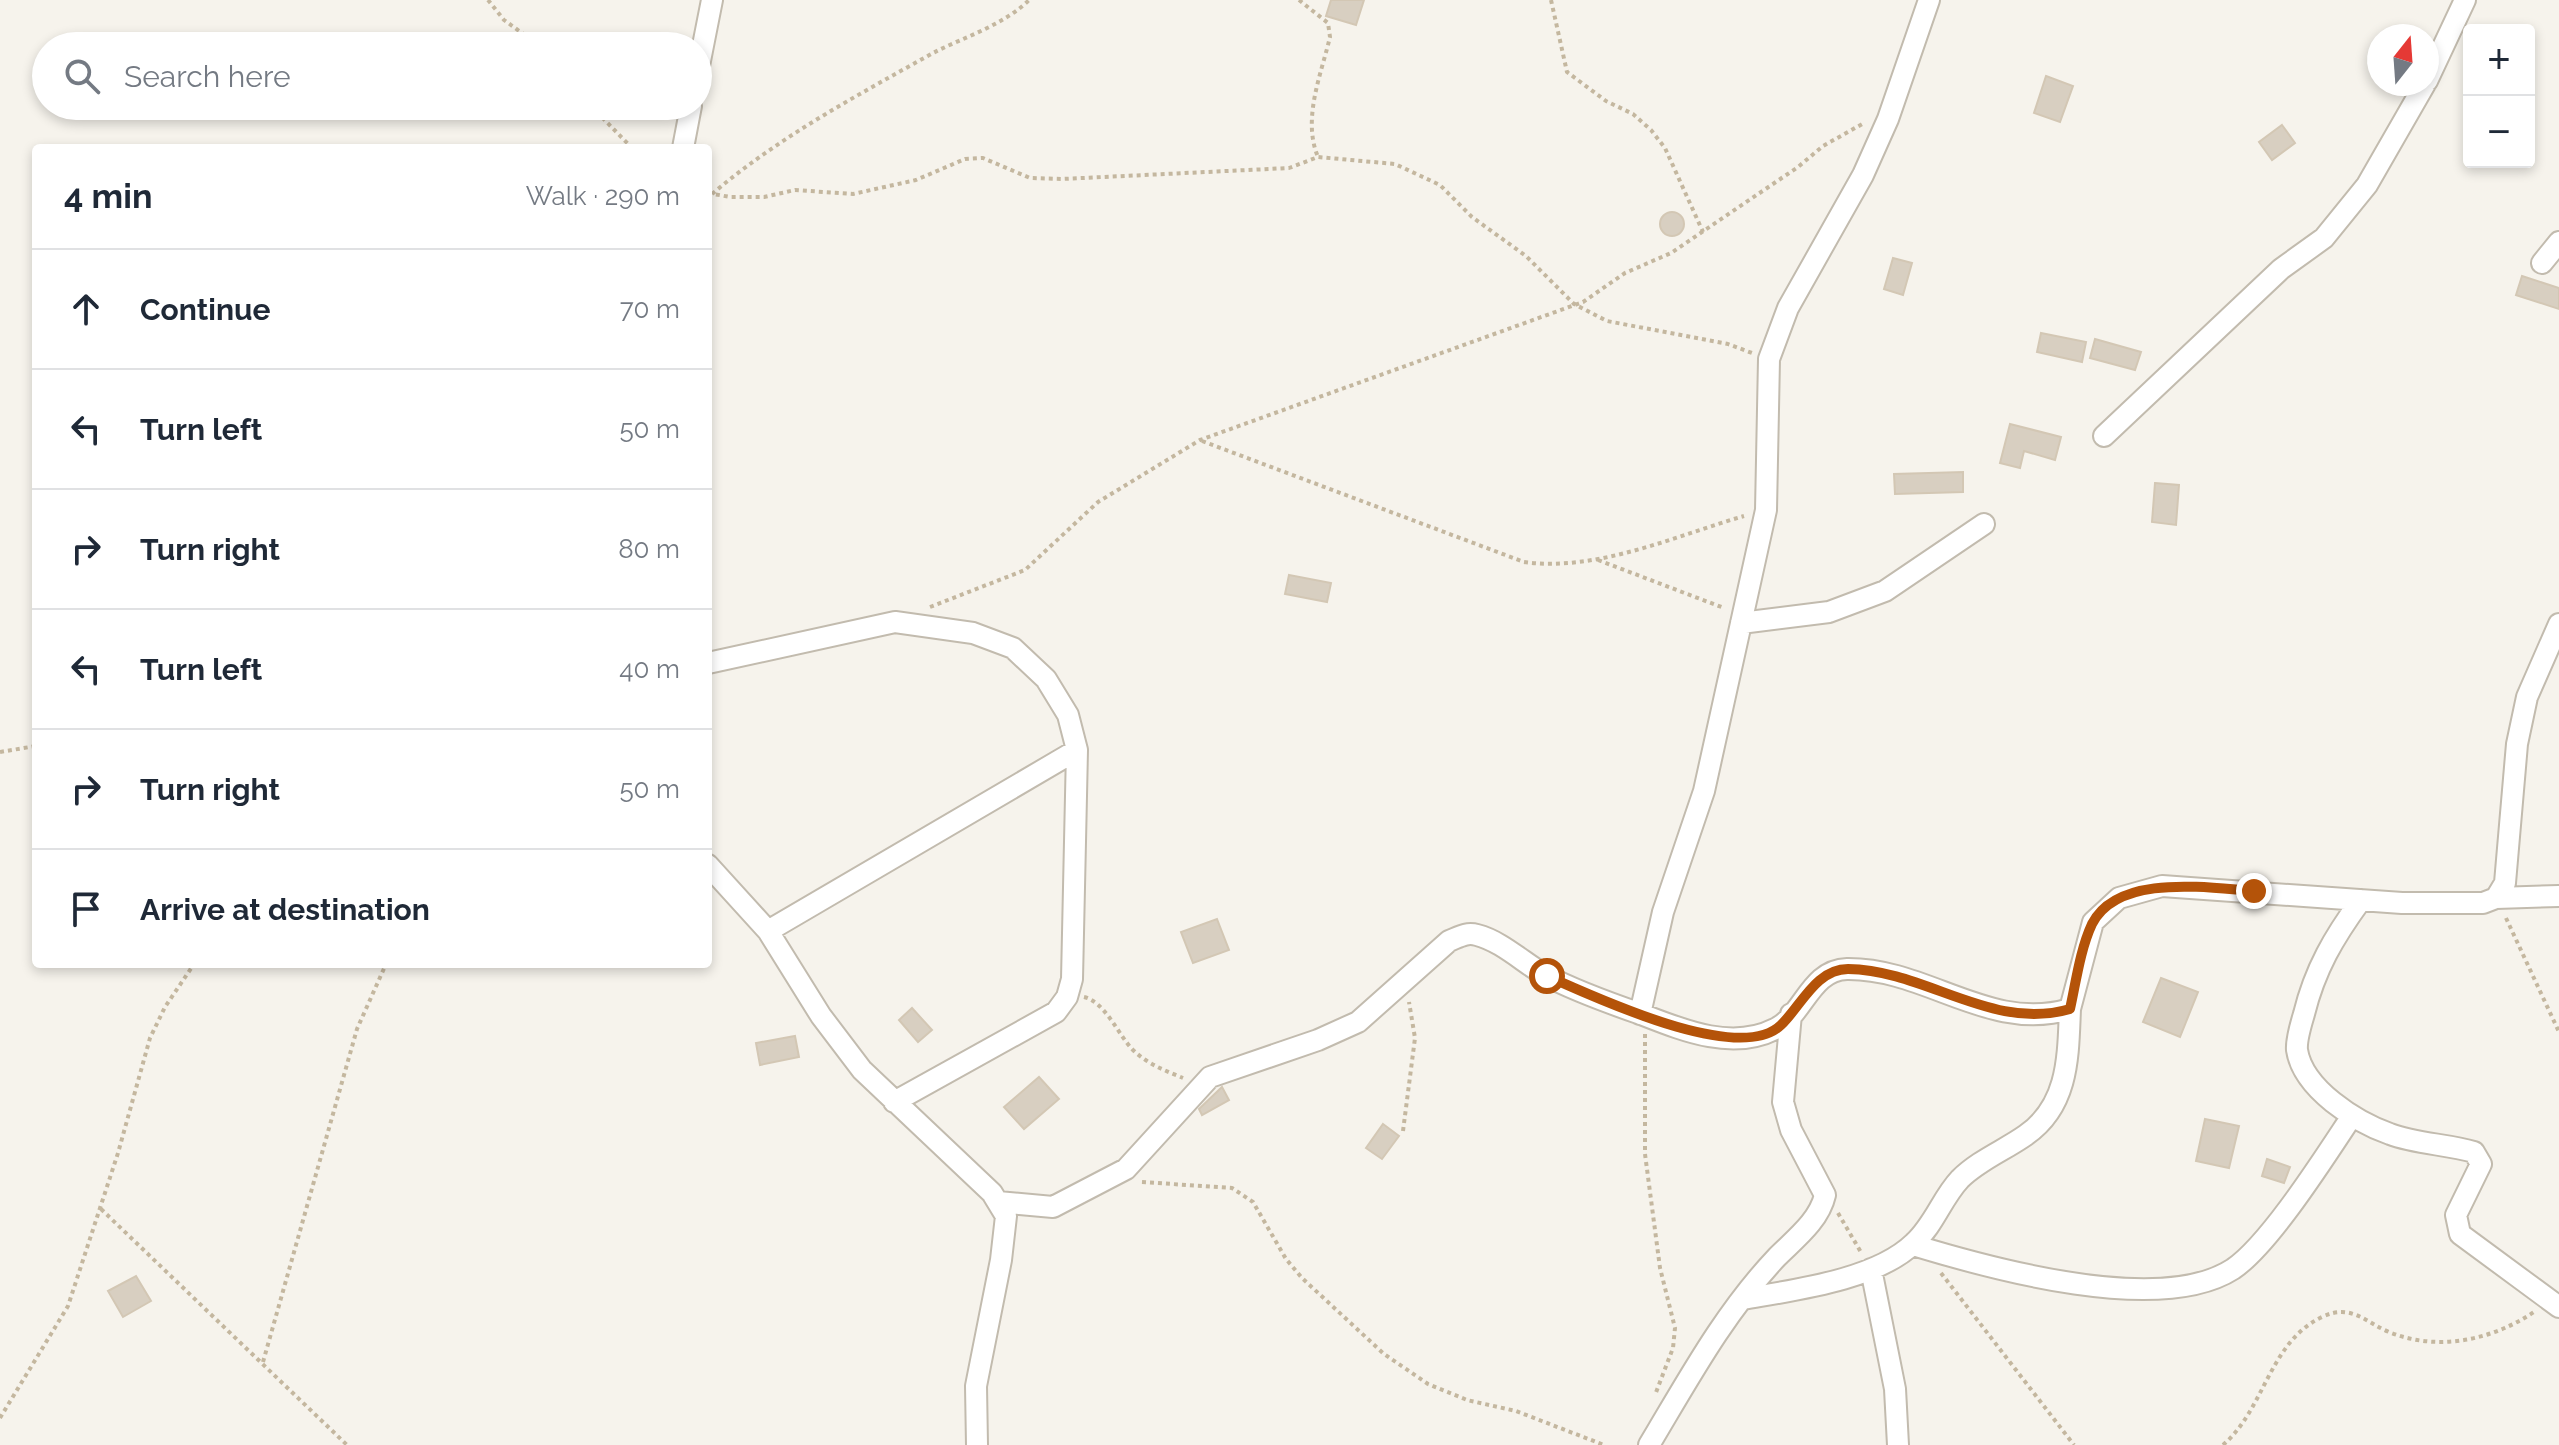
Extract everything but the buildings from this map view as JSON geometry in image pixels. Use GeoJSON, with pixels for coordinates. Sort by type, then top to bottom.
{"type":"FeatureCollection","features":[{"type":"Feature","properties":{"kind":"street"},"geometry":{"type":"LineString","coordinates":[[706,32],[712,0]]}},
{"type":"Feature","properties":{"kind":"street"},"geometry":{"type":"LineString","coordinates":[[1643,1015],[1663,912],[1704,791],[1766,510],[1769,359],[1788,308],[1863,175],[1893,104],[1929,0]]}},
{"type":"Feature","properties":{"kind":"street"},"geometry":{"type":"LineString","coordinates":[[2439,55],[2465,0]]}},
{"type":"Feature","properties":{"kind":"street"},"geometry":{"type":"LineString","coordinates":[[2104,436],[2281,269],[2324,238],[2367,185],[2418,96]]}},
{"type":"Feature","properties":{"kind":"street"},"geometry":{"type":"LineString","coordinates":[[684,144],[688,120]]}},
{"type":"Feature","properties":{"kind":"street"},"geometry":{"type":"LineString","coordinates":[[2542,263],[2559,242]]}},
{"type":"Feature","properties":{"kind":"street"},"geometry":{"type":"LineString","coordinates":[[1742,619],[1829,612],[1885,591],[1984,524]]}},
{"type":"Feature","properties":{"kind":"street"},"geometry":{"type":"LineString","coordinates":[[712,662],[895,622],[973,633],[1013,648],[1046,679],[1068,715],[1077,750],[1072,979],[1066,997],[1056,1012],[894,1102]]}},
{"type":"Feature","properties":{"kind":"street"},"geometry":{"type":"LineString","coordinates":[[2496,898],[2509,868],[2517,744],[2527,697],[2559,624]]}},
{"type":"Feature","properties":{"kind":"street"},"geometry":{"type":"LineString","coordinates":[[768,931],[1077,750]]}},
{"type":"Feature","properties":{"kind":"street"},"geometry":{"type":"LineString","coordinates":[[712,869],[768,931],[821,1016],[862,1070],[998,1202],[1006,1216],[1001,1260],[976,1386],[977,1445]]}},
{"type":"Feature","properties":{"kind":"street"},"geometry":{"type":"LineString","coordinates":[[1743,1299],[1796,1290],[1871,1269],[1918,1246],[1961,1178],[2027,1135],[2049,1115],[2060,1094],[2066,1066],[2070,1009],[2093,922],[2119,898],[2162,886],[2361,900],[2483,903],[2496,898],[2559,896]]}},
{"type":"Feature","properties":{"kind":"street"},"geometry":{"type":"LineString","coordinates":[[2361,900],[2331,942],[2313,976],[2297,1049],[2305,1071],[2323,1092],[2352,1116],[2391,1135],[2474,1152],[2481,1164],[2456,1215],[2460,1234],[2554,1305]]}},
{"type":"Feature","properties":{"kind":"street"},"geometry":{"type":"LineString","coordinates":[[998,1202],[1053,1207],[1126,1169],[1174,1113],[1219,1072],[1318,1040],[1358,1022],[1449,941],[1467,933],[1481,936],[1547,976],[1643,1015],[1701,1034],[1734,1040],[1778,1028],[1823,976],[1844,969],[1905,979],[2009,1015],[2046,1016],[2070,1009]]}},
{"type":"Feature","properties":{"kind":"street"},"geometry":{"type":"LineString","coordinates":[[1649,1445],[1704,1348],[1822,1210],[1825,1195],[1791,1130],[1783,1102],[1791,1014]]}},
{"type":"Feature","properties":{"kind":"street"},"geometry":{"type":"LineString","coordinates":[[1918,1246],[2015,1271],[2145,1291],[2172,1290],[2213,1278],[2234,1268],[2255,1248],[2352,1116]]}},
{"type":"Feature","properties":{"kind":"street"},"geometry":{"type":"LineString","coordinates":[[1871,1269],[1893,1378],[1898,1445]]}},
{"type":"Feature","properties":{"kind":"path"},"geometry":{"type":"LineString","coordinates":[[488,0],[504,20],[521,32]]}},
{"type":"Feature","properties":{"kind":"path"},"geometry":{"type":"LineString","coordinates":[[712,191],[754,158],[789,136],[972,32],[1013,15],[1029,0]]}},
{"type":"Feature","properties":{"kind":"path"},"geometry":{"type":"LineString","coordinates":[[1299,0],[1328,23],[1330,37],[1309,138],[1318,157]]}},
{"type":"Feature","properties":{"kind":"path"},"geometry":{"type":"LineString","coordinates":[[1551,0],[1567,72],[1606,101],[1633,114],[1651,130],[1665,148],[1703,232]]}},
{"type":"Feature","properties":{"kind":"path"},"geometry":{"type":"LineString","coordinates":[[895,622],[1025,570],[1098,502],[1200,440],[1583,302],[1625,273],[1671,253],[1798,167],[1823,146],[1893,104]]}},
{"type":"Feature","properties":{"kind":"path"},"geometry":{"type":"LineString","coordinates":[[605,120],[628,144]]}},
{"type":"Feature","properties":{"kind":"path"},"geometry":{"type":"LineString","coordinates":[[712,193],[764,197],[795,190],[853,194],[916,180],[965,159],[983,158],[1030,178],[1062,179],[1289,168],[1318,157],[1395,164],[1440,185],[1472,217],[1526,256],[1574,304],[1607,321],[1728,344],[1769,359]]}},
{"type":"Feature","properties":{"kind":"path"},"geometry":{"type":"LineString","coordinates":[[1200,440],[1524,562],[1558,566],[1596,559],[1766,510]]}},
{"type":"Feature","properties":{"kind":"path"},"geometry":{"type":"LineString","coordinates":[[1596,559],[1742,619]]}},
{"type":"Feature","properties":{"kind":"path"},"geometry":{"type":"LineString","coordinates":[[0,752],[32,747]]}},
{"type":"Feature","properties":{"kind":"path"},"geometry":{"type":"LineString","coordinates":[[2496,898],[2559,1032]]}},
{"type":"Feature","properties":{"kind":"path"},"geometry":{"type":"LineString","coordinates":[[0,1418],[68,1306],[150,1038],[165,1007],[191,968]]}},
{"type":"Feature","properties":{"kind":"path"},"geometry":{"type":"LineString","coordinates":[[263,1362],[357,1029],[384,968]]}},
{"type":"Feature","properties":{"kind":"path"},"geometry":{"type":"LineString","coordinates":[[1403,1131],[1415,1038],[1406,980]]}},
{"type":"Feature","properties":{"kind":"path"},"geometry":{"type":"LineString","coordinates":[[1066,997],[1092,999],[1133,1049],[1162,1071],[1181,1077],[1197,1093]]}},
{"type":"Feature","properties":{"kind":"path"},"geometry":{"type":"LineString","coordinates":[[1643,1015],[1645,1154],[1660,1268],[1675,1328],[1673,1348],[1653,1399]]}},
{"type":"Feature","properties":{"kind":"path"},"geometry":{"type":"LineString","coordinates":[[1127,1180],[1232,1188],[1245,1194],[1294,1269],[1335,1312],[1384,1354],[1428,1384],[1516,1411],[1604,1445]]}},
{"type":"Feature","properties":{"kind":"path"},"geometry":{"type":"LineString","coordinates":[[1825,1195],[1871,1269]]}},
{"type":"Feature","properties":{"kind":"path"},"geometry":{"type":"LineString","coordinates":[[100,1208],[347,1445]]}},
{"type":"Feature","properties":{"kind":"path"},"geometry":{"type":"LineString","coordinates":[[1918,1246],[2074,1445]]}},
{"type":"Feature","properties":{"kind":"path"},"geometry":{"type":"LineString","coordinates":[[2223,1445],[2284,1348],[2321,1317],[2337,1311],[2353,1313],[2387,1331],[2413,1339],[2449,1342],[2493,1334],[2554,1305]]}},
{"type":"Feature","properties":{"kind":"route"},"geometry":{"type":"LineString","coordinates":[[1547,976],[1640,1014],[1701,1034],[1734,1040],[1778,1028],[1823,976],[1844,969],[1873,971],[1905,979],[2009,1015],[2046,1016],[2070,1009],[2093,922],[2119,898],[2162,886],[2254,891]]}}]}
